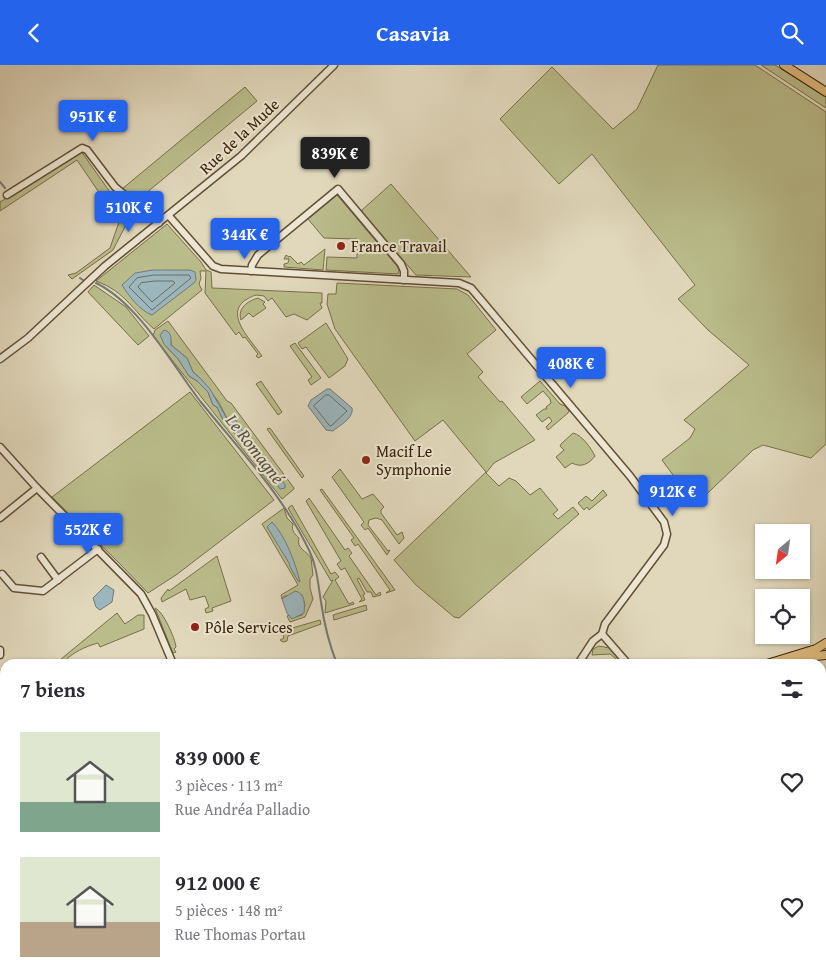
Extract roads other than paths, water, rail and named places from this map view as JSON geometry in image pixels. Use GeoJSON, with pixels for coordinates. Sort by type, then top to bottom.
{"type":"FeatureCollection","features":[{"type":"Feature","properties":{"kind":"main road"},"geometry":{"type":"LineString","coordinates":[[784,65],[826,92]]}},
{"type":"Feature","properties":{"kind":"main road"},"geometry":{"type":"LineString","coordinates":[[791,65],[826,88]]}},
{"type":"Feature","properties":{"kind":"main road"},"geometry":{"type":"LineString","coordinates":[[826,643],[826,649]]}},
{"type":"Feature","properties":{"kind":"main road"},"geometry":{"type":"LineString","coordinates":[[784,659],[816,649],[826,643]]}},
{"type":"Feature","properties":{"kind":"main road"},"geometry":{"type":"LineString","coordinates":[[806,659],[826,655]]}},
{"type":"Feature","properties":{"kind":"street","name":"Rue de la Mude"},"geometry":{"type":"LineString","coordinates":[[0,359],[20,345],[86,283],[241,156],[334,65]]}},
{"type":"Feature","properties":{"kind":"street"},"geometry":{"type":"LineString","coordinates":[[7,195],[82,148],[87,151],[115,187],[159,223]]}},
{"type":"Feature","properties":{"kind":"street"},"geometry":{"type":"LineString","coordinates":[[251,271],[258,255],[338,189],[401,264],[404,271],[404,280]]}},
{"type":"Feature","properties":{"kind":"street"},"geometry":{"type":"LineString","coordinates":[[169,216],[216,267],[221,269],[459,283],[471,288],[618,462],[664,522],[667,534],[664,545],[604,624],[602,634],[593,641],[581,659]]}},
{"type":"Feature","properties":{"kind":"street"},"geometry":{"type":"LineString","coordinates":[[0,447],[37,488],[141,594],[152,614],[171,659]]}},
{"type":"Feature","properties":{"kind":"street"},"geometry":{"type":"LineString","coordinates":[[0,518],[37,488]]}},
{"type":"Feature","properties":{"kind":"street"},"geometry":{"type":"LineString","coordinates":[[2,574],[14,588],[40,592],[46,590],[98,549]]}},
{"type":"Feature","properties":{"kind":"street"},"geometry":{"type":"LineString","coordinates":[[41,557],[58,580]]}},
{"type":"Feature","properties":{"kind":"street"},"geometry":{"type":"LineString","coordinates":[[602,634],[624,659]]}},
{"type":"Feature","properties":{"kind":"street"},"geometry":{"type":"LineString","coordinates":[[0,650],[0,655]]}},
{"type":"Feature","properties":{"kind":"water"},"geometry":{"type":"Polygon","coordinates":[[[153,270],[190,270],[195,272],[196,280],[152,315],[131,298],[122,285],[135,273],[153,270]]]}},
{"type":"Feature","properties":{"kind":"water"},"geometry":{"type":"Polygon","coordinates":[[[164,330],[170,334],[171,345],[187,358],[193,372],[210,389],[227,419],[235,419],[276,476],[285,484],[285,488],[280,489],[256,453],[223,420],[217,407],[213,405],[208,392],[189,376],[178,359],[164,344],[160,335],[164,330]]]}},
{"type":"Feature","properties":{"kind":"water"},"geometry":{"type":"Polygon","coordinates":[[[327,389],[330,389],[352,408],[349,418],[333,431],[326,430],[308,406],[311,400],[327,389]]]}},
{"type":"Feature","properties":{"kind":"water"},"geometry":{"type":"Polygon","coordinates":[[[272,522],[289,550],[300,582],[267,527],[272,522]]]}},
{"type":"Feature","properties":{"kind":"water"},"geometry":{"type":"Polygon","coordinates":[[[106,585],[114,590],[112,602],[100,610],[96,607],[93,598],[106,585]]]}},
{"type":"Feature","properties":{"kind":"water"},"geometry":{"type":"Polygon","coordinates":[[[295,591],[303,596],[304,613],[292,619],[287,613],[282,599],[295,591]]]}},
{"type":"Feature","properties":{"kind":"waterway","name":"Le Romagné"},"geometry":{"type":"LineString","coordinates":[[0,182],[5,188]]}},
{"type":"Feature","properties":{"kind":"waterway","name":"Le Romagné"},"geometry":{"type":"LineString","coordinates":[[96,283],[111,292],[140,319],[200,401],[259,473],[286,510],[298,529],[314,562],[325,626],[335,659]]}},
{"type":"Feature","properties":{"kind":"place","name":"France Travail"},"geometry":{"type":"Point","coordinates":[341,246]}},
{"type":"Feature","properties":{"kind":"place","name":"Macif Le Symphonie"},"geometry":{"type":"Point","coordinates":[366,460]}},
{"type":"Feature","properties":{"kind":"place","name":"Pôle Services"},"geometry":{"type":"Point","coordinates":[195,627]}}]}
